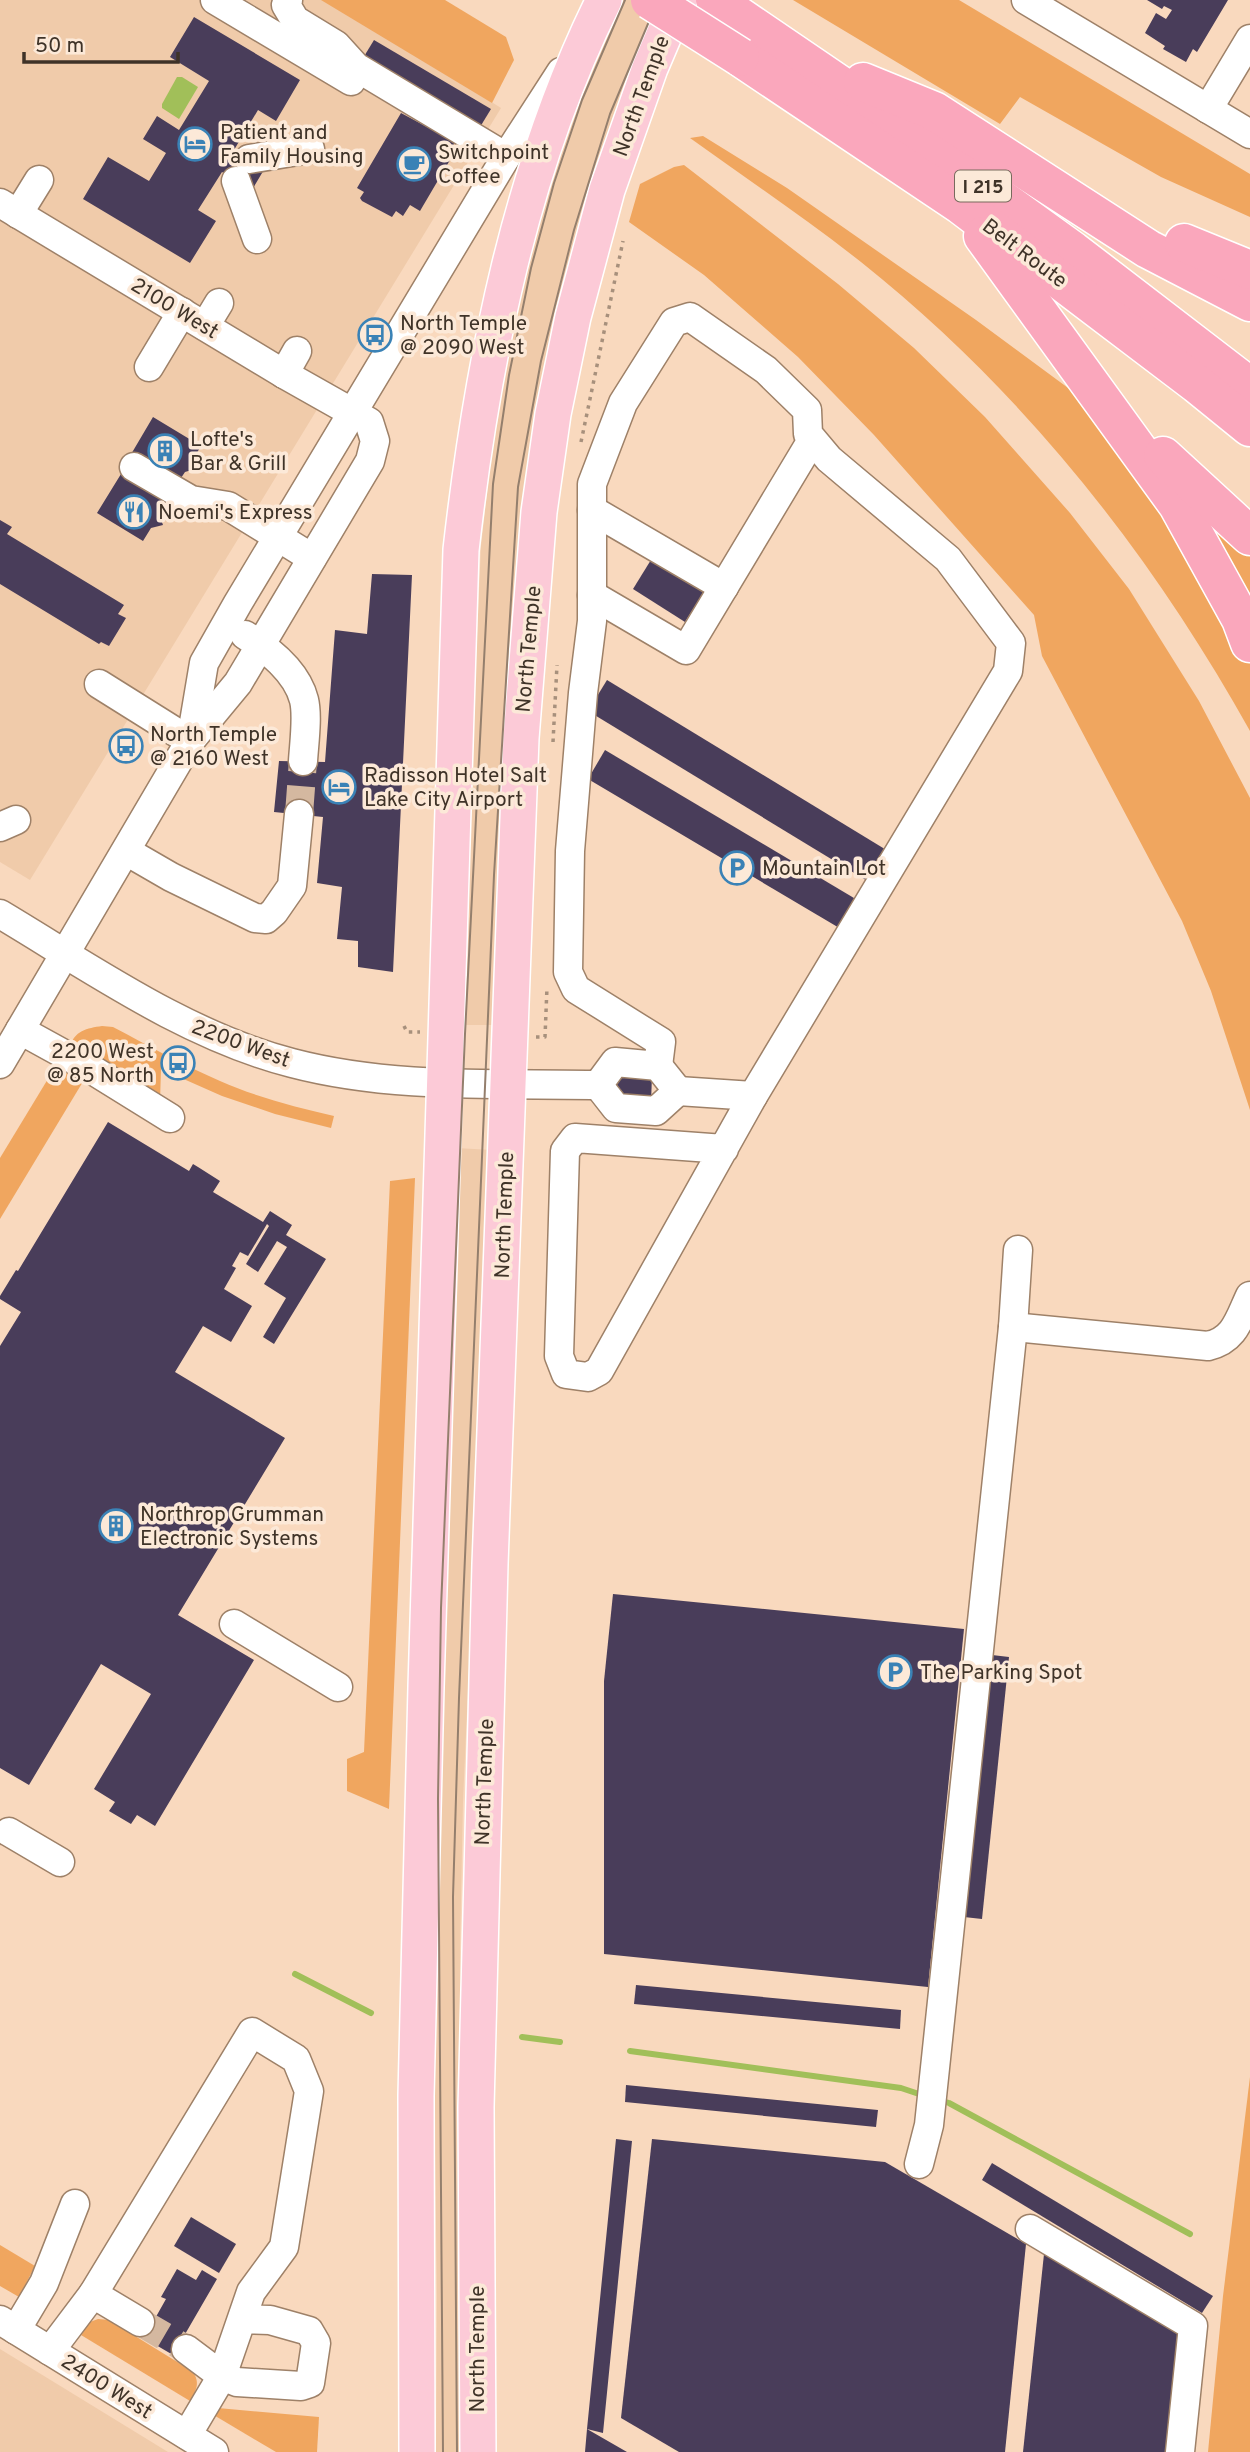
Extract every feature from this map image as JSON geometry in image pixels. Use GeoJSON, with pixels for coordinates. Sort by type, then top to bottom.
{"type":"FeatureCollection","features":[{"type":"Feature","properties":{"kind":"highway","name":"Belt Route"},"geometry":{"type":"LineString","coordinates":[[650,0],[746,40],[795,54],[1073,251],[1250,387]]}},
{"type":"Feature","properties":{"kind":"highway","name":"Belt Route"},"geometry":{"type":"LineString","coordinates":[[715,0],[746,40],[1250,427]]}},
{"type":"Feature","properties":{"kind":"highway"},"geometry":{"type":"LineString","coordinates":[[795,54],[934,111],[989,128],[1179,240],[1250,270]]}},
{"type":"Feature","properties":{"kind":"highway"},"geometry":{"type":"LineString","coordinates":[[934,111],[1148,249],[1250,302]]}},
{"type":"Feature","properties":{"kind":"highway"},"geometry":{"type":"LineString","coordinates":[[961,205],[1178,505],[1241,620],[1250,643]]}},
{"type":"Feature","properties":{"kind":"highway"},"geometry":{"type":"LineString","coordinates":[[1166,324],[1250,359]]}},
{"type":"Feature","properties":{"kind":"highway"},"geometry":{"type":"LineString","coordinates":[[1100,397],[1250,536]]}},
{"type":"Feature","properties":{"kind":"main road","name":"North Temple"},"geometry":{"type":"LineString","coordinates":[[478,2452],[476,2107],[490,1578],[521,738],[539,512],[553,415],[573,317],[607,190],[650,68],[679,0]]}},
{"type":"Feature","properties":{"kind":"main road"},"geometry":{"type":"LineString","coordinates":[[414,2446],[416,2070],[461,550],[471,462],[503,292],[536,173],[558,107],[599,11]]}},
{"type":"Feature","properties":{"kind":"street"},"geometry":{"type":"LineString","coordinates":[[215,0],[351,81]]}},
{"type":"Feature","properties":{"kind":"street"},"geometry":{"type":"LineString","coordinates":[[288,0],[286,5],[295,20],[335,45],[356,67],[506,157]]}},
{"type":"Feature","properties":{"kind":"street"},"geometry":{"type":"LineString","coordinates":[[1026,0],[1250,134]]}},
{"type":"Feature","properties":{"kind":"street"},"geometry":{"type":"LineString","coordinates":[[190,741],[204,663],[277,536],[506,157],[599,11]]}},
{"type":"Feature","properties":{"kind":"street"},"geometry":{"type":"LineString","coordinates":[[1208,109],[1250,39]]}},
{"type":"Feature","properties":{"kind":"street"},"geometry":{"type":"LineString","coordinates":[[257,239],[243,170],[310,149]]}},
{"type":"Feature","properties":{"kind":"street"},"geometry":{"type":"LineString","coordinates":[[9,209],[39,180]]}},
{"type":"Feature","properties":{"kind":"street","name":"2100 West"},"geometry":{"type":"LineString","coordinates":[[9,209],[291,362],[352,412]]}},
{"type":"Feature","properties":{"kind":"street"},"geometry":{"type":"LineString","coordinates":[[149,368],[202,314]]}},
{"type":"Feature","properties":{"kind":"street"},"geometry":{"type":"LineString","coordinates":[[678,1091],[658,1066],[661,1042],[576,989],[568,972],[570,851],[583,693],[592,621],[592,484],[623,403],[674,322],[691,317],[766,370],[807,410],[808,435],[812,440],[829,459],[948,559],[1011,643],[1008,671],[753,1096],[599,1371],[588,1377],[566,1374],[559,1356],[565,1151],[575,1138],[723,1149]]}},
{"type":"Feature","properties":{"kind":"street"},"geometry":{"type":"LineString","coordinates":[[0,1063],[190,741],[237,683],[374,451],[374,433],[369,422],[352,412]]}},
{"type":"Feature","properties":{"kind":"street"},"geometry":{"type":"LineString","coordinates":[[592,595],[686,650],[812,440]]}},
{"type":"Feature","properties":{"kind":"street"},"geometry":{"type":"LineString","coordinates":[[134,467],[191,500],[228,506],[312,558]]}},
{"type":"Feature","properties":{"kind":"street"},"geometry":{"type":"LineString","coordinates":[[592,510],[724,587]]}},
{"type":"Feature","properties":{"kind":"street"},"geometry":{"type":"LineString","coordinates":[[227,623],[261,645],[292,675],[304,700],[303,761]]}},
{"type":"Feature","properties":{"kind":"street"},"geometry":{"type":"LineString","coordinates":[[99,684],[190,741]]}},
{"type":"Feature","properties":{"kind":"street"},"geometry":{"type":"LineString","coordinates":[[126,851],[171,877],[255,918],[266,919],[292,886],[299,814]]}},
{"type":"Feature","properties":{"kind":"street","name":"2200 West"},"geometry":{"type":"LineString","coordinates":[[0,914],[181,1020],[248,1050],[291,1063],[337,1073],[393,1080],[598,1084]]}},
{"type":"Feature","properties":{"kind":"street"},"geometry":{"type":"LineString","coordinates":[[20,1030],[170,1118]]}},
{"type":"Feature","properties":{"kind":"street"},"geometry":{"type":"LineString","coordinates":[[658,1066],[615,1062],[598,1084],[616,1108],[637,1110],[656,1111],[678,1091],[753,1096]]}},
{"type":"Feature","properties":{"kind":"street"},"geometry":{"type":"LineString","coordinates":[[919,2164],[929,2125],[1013,1327],[1018,1250]]}},
{"type":"Feature","properties":{"kind":"street"},"geometry":{"type":"LineString","coordinates":[[1013,1327],[1208,1346],[1223,1343],[1233,1331],[1250,1296]]}},
{"type":"Feature","properties":{"kind":"street"},"geometry":{"type":"LineString","coordinates":[[234,1624],[338,1687]]}},
{"type":"Feature","properties":{"kind":"street"},"geometry":{"type":"LineString","coordinates":[[9,1832],[60,1862]]}},
{"type":"Feature","properties":{"kind":"street"},"geometry":{"type":"LineString","coordinates":[[50,2351],[93,2294],[252,2032],[296,2059],[309,2091],[284,2247],[251,2292],[222,2376],[187,2435]]}},
{"type":"Feature","properties":{"kind":"street"},"geometry":{"type":"LineString","coordinates":[[8,2325],[44,2283],[75,2204]]}},
{"type":"Feature","properties":{"kind":"street"},"geometry":{"type":"LineString","coordinates":[[1030,2229],[1192,2326],[1180,2452]]}},
{"type":"Feature","properties":{"kind":"street"},"geometry":{"type":"LineString","coordinates":[[93,2294],[139,2322]]}},
{"type":"Feature","properties":{"kind":"street"},"geometry":{"type":"LineString","coordinates":[[186,2349],[222,2376],[237,2382],[301,2386],[310,2383],[316,2343],[309,2331],[270,2320],[242,2319]]}},
{"type":"Feature","properties":{"kind":"street","name":"2400 West"},"geometry":{"type":"LineString","coordinates":[[8,2325],[214,2452]]}},
{"type":"Feature","properties":{"kind":"path"},"geometry":{"type":"LineString","coordinates":[[404,1026],[407,1032]]}},
{"type":"Feature","properties":{"kind":"path"},"geometry":{"type":"LineString","coordinates":[[537,1037],[545,1037]]}},
{"type":"Feature","properties":{"kind":"shaded area"},"geometry":{"type":"Polygon","coordinates":[[[0,0],[331,0],[501,108],[30,880],[0,862],[0,0]]]}},
{"type":"Feature","properties":{"kind":"shaded area"},"geometry":{"type":"Polygon","coordinates":[[[321,0],[445,0],[506,37],[514,60],[492,103],[321,0]]]}},
{"type":"Feature","properties":{"kind":"shaded area"},"geometry":{"type":"Polygon","coordinates":[[[615,0],[666,0],[581,235],[498,1025],[460,1025],[481,546],[494,432],[520,285],[566,128],[615,0]]]}},
{"type":"Feature","properties":{"kind":"shaded area"},"geometry":{"type":"Polygon","coordinates":[[[793,0],[959,0],[1250,174],[1250,217],[1161,177],[1020,97],[1000,124],[793,0]]]}},
{"type":"Feature","properties":{"kind":"shaded area"},"geometry":{"type":"Polygon","coordinates":[[[177,77],[182,77],[198,87],[179,119],[162,108],[177,77]]]}},
{"type":"Feature","properties":{"kind":"shaded area"},"geometry":{"type":"Polygon","coordinates":[[[703,136],[787,188],[976,320],[1102,413],[1250,546],[1250,731],[1170,600],[1126,538],[1028,419],[920,311],[861,262],[690,138],[703,136]]]}},
{"type":"Feature","properties":{"kind":"shaded area"},"geometry":{"type":"Polygon","coordinates":[[[684,165],[838,284],[914,348],[985,417],[1070,513],[1129,589],[1199,701],[1250,798],[1250,1110],[1211,991],[1182,921],[1042,656],[1034,615],[874,435],[798,357],[704,275],[629,222],[640,184],[674,167],[684,165]]]}},
{"type":"Feature","properties":{"kind":"shaded area"},"geometry":{"type":"Polygon","coordinates":[[[102,1026],[113,1027],[234,1087],[334,1116],[331,1128],[275,1114],[222,1096],[161,1069],[160,1102],[70,1047],[82,1031],[102,1026]]]}},
{"type":"Feature","properties":{"kind":"shaded area"},"geometry":{"type":"Polygon","coordinates":[[[57,1064],[87,1075],[0,1219],[0,1158],[57,1064]]]}},
{"type":"Feature","properties":{"kind":"shaded area"},"geometry":{"type":"Polygon","coordinates":[[[456,1148],[492,1150],[463,1801],[460,1950],[465,2113],[465,2452],[436,2452],[433,2004],[456,1148]]]}},
{"type":"Feature","properties":{"kind":"shaded area"},"geometry":{"type":"Polygon","coordinates":[[[415,1178],[389,1809],[347,1791],[347,1759],[364,1752],[390,1181],[415,1178]]]}},
{"type":"Feature","properties":{"kind":"shaded area"},"geometry":{"type":"Polygon","coordinates":[[[1250,2077],[1250,2452],[1208,2452],[1223,2296],[1250,2077]]]}},
{"type":"Feature","properties":{"kind":"shaded area"},"geometry":{"type":"Polygon","coordinates":[[[0,2245],[35,2266],[19,2297],[0,2286],[0,2245]]]}},
{"type":"Feature","properties":{"kind":"shaded area"},"geometry":{"type":"Polygon","coordinates":[[[98,2319],[109,2320],[192,2371],[197,2383],[190,2401],[81,2335],[90,2322],[98,2319]]]}},
{"type":"Feature","properties":{"kind":"shaded area"},"geometry":{"type":"Polygon","coordinates":[[[0,2349],[168,2452],[0,2452],[0,2349]]]}},
{"type":"Feature","properties":{"kind":"shaded area"},"geometry":{"type":"Polygon","coordinates":[[[218,2408],[319,2417],[317,2452],[276,2452],[212,2414],[218,2408]]]}},
{"type":"Feature","properties":{"kind":"building"},"geometry":{"type":"Polygon","coordinates":[[[1147,0],[1228,0],[1197,52],[1193,49],[1186,62],[1163,49],[1165,46],[1145,33],[1156,13],[1166,19],[1172,10],[1164,6],[1162,9],[1147,0]]]}},
{"type":"Feature","properties":{"kind":"building","name":"Patient and Family Housing"},"geometry":{"type":"Polygon","coordinates":[[[194,17],[300,80],[276,121],[258,110],[234,150],[265,168],[252,190],[222,172],[198,210],[216,221],[190,263],[83,199],[108,157],[149,181],[166,153],[143,139],[157,116],[179,130],[209,81],[170,57],[194,17]]]}},
{"type":"Feature","properties":{"kind":"building"},"geometry":{"type":"Polygon","coordinates":[[[374,40],[491,109],[477,132],[360,63],[374,40]]]}},
{"type":"Feature","properties":{"kind":"building"},"geometry":{"type":"Polygon","coordinates":[[[401,113],[455,142],[446,158],[450,160],[420,211],[410,205],[403,216],[396,211],[392,217],[362,201],[360,198],[364,192],[357,188],[401,113]]]}},
{"type":"Feature","properties":{"kind":"building","name":"Lofte's Bar & Grill"},"geometry":{"type":"Polygon","coordinates":[[[153,417],[201,446],[192,461],[195,469],[185,472],[177,484],[130,456],[153,417]]]}},
{"type":"Feature","properties":{"kind":"building"},"geometry":{"type":"Polygon","coordinates":[[[121,474],[167,501],[159,514],[163,525],[151,528],[143,541],[97,513],[121,474]]]}},
{"type":"Feature","properties":{"kind":"building"},"geometry":{"type":"Polygon","coordinates":[[[0,520],[12,527],[7,534],[124,605],[118,614],[126,618],[109,646],[101,642],[99,644],[0,584],[0,520]]]}},
{"type":"Feature","properties":{"kind":"building"},"geometry":{"type":"Polygon","coordinates":[[[654,555],[707,587],[685,622],[633,589],[654,555]]]}},
{"type":"Feature","properties":{"kind":"building","name":"Radisson Hotel Salt Lake City Airport"},"geometry":{"type":"Polygon","coordinates":[[[372,574],[412,575],[393,972],[358,967],[358,941],[337,939],[342,887],[317,883],[323,817],[274,812],[279,761],[325,762],[335,630],[367,634],[372,574]]]}},
{"type":"Feature","properties":{"kind":"building"},"geometry":{"type":"Polygon","coordinates":[[[607,680],[888,851],[869,882],[588,711],[607,680]]]}},
{"type":"Feature","properties":{"kind":"building"},"geometry":{"type":"Polygon","coordinates":[[[605,750],[859,901],[841,929],[588,779],[605,750]]]}},
{"type":"Feature","properties":{"kind":"building"},"geometry":{"type":"Polygon","coordinates":[[[617,1075],[652,1076],[651,1102],[617,1101],[617,1075]]]}},
{"type":"Feature","properties":{"kind":"building","name":"Northrop Grumman Electronic Systems"},"geometry":{"type":"Polygon","coordinates":[[[108,1122],[189,1171],[193,1164],[220,1181],[213,1192],[263,1222],[270,1211],[292,1225],[286,1235],[326,1259],[274,1344],[263,1337],[286,1298],[264,1284],[287,1247],[277,1241],[258,1272],[246,1264],[269,1226],[267,1224],[248,1256],[240,1252],[232,1266],[236,1268],[224,1289],[252,1306],[231,1342],[203,1326],[175,1372],[285,1438],[178,1615],[254,1660],[155,1826],[137,1815],[131,1824],[109,1811],[115,1802],[94,1789],[151,1694],[101,1664],[29,1785],[0,1768],[0,1346],[21,1312],[0,1299],[0,1296],[16,1270],[18,1271],[108,1122]]]}},
{"type":"Feature","properties":{"kind":"building"},"geometry":{"type":"Polygon","coordinates":[[[613,1594],[964,1629],[928,1987],[604,1954],[604,1681],[613,1594]]]}},
{"type":"Feature","properties":{"kind":"building"},"geometry":{"type":"Polygon","coordinates":[[[992,1655],[1009,1657],[982,1919],[964,1917],[992,1655]]]}},
{"type":"Feature","properties":{"kind":"building"},"geometry":{"type":"Polygon","coordinates":[[[636,1985],[901,2010],[900,2029],[634,2004],[636,1985]]]}},
{"type":"Feature","properties":{"kind":"building"},"geometry":{"type":"Polygon","coordinates":[[[626,2085],[878,2110],[876,2127],[625,2102],[626,2085]]]}},
{"type":"Feature","properties":{"kind":"building"},"geometry":{"type":"Polygon","coordinates":[[[616,2139],[632,2141],[603,2433],[587,2429],[616,2139]]]}},
{"type":"Feature","properties":{"kind":"building"},"geometry":{"type":"Polygon","coordinates":[[[652,2139],[885,2162],[1026,2244],[1005,2452],[679,2452],[621,2418],[652,2139]]]}},
{"type":"Feature","properties":{"kind":"building"},"geometry":{"type":"Polygon","coordinates":[[[992,2163],[1213,2296],[1202,2313],[982,2180],[992,2163]]]}},
{"type":"Feature","properties":{"kind":"building"},"geometry":{"type":"Polygon","coordinates":[[[191,2217],[236,2244],[219,2273],[174,2246],[191,2217]]]}},
{"type":"Feature","properties":{"kind":"building"},"geometry":{"type":"Polygon","coordinates":[[[1044,2254],[1187,2338],[1175,2452],[1023,2452],[1044,2254]]]}},
{"type":"Feature","properties":{"kind":"building"},"geometry":{"type":"Polygon","coordinates":[[[177,2269],[196,2280],[202,2270],[217,2279],[173,2355],[144,2338],[166,2299],[161,2297],[177,2269]]]}},
{"type":"Feature","properties":{"kind":"building"},"geometry":{"type":"Polygon","coordinates":[[[587,2429],[627,2452],[585,2452],[587,2429]]]}},
{"type":"Feature","properties":{"kind":"waterway"},"geometry":{"type":"LineString","coordinates":[[295,1974],[371,2013]]}},
{"type":"Feature","properties":{"kind":"waterway"},"geometry":{"type":"LineString","coordinates":[[522,2037],[560,2042]]}},
{"type":"Feature","properties":{"kind":"waterway"},"geometry":{"type":"LineString","coordinates":[[630,2051],[901,2088],[925,2096]]}},
{"type":"Feature","properties":{"kind":"waterway"},"geometry":{"type":"LineString","coordinates":[[939,2100],[1190,2234]]}},
{"type":"Feature","properties":{"kind":"tunnel"},"geometry":{"type":"LineString","coordinates":[[299,814],[303,761]]}},
{"type":"Feature","properties":{"kind":"tunnel"},"geometry":{"type":"LineString","coordinates":[[140,2322],[186,2349]]}},
{"type":"Feature","properties":{"kind":"tram line"},"geometry":{"type":"LineString","coordinates":[[443,2452],[438,1799],[441,1608],[465,1034],[493,484],[509,375],[531,268],[554,183],[582,100],[625,0]]}},
{"type":"Feature","properties":{"kind":"tram line"},"geometry":{"type":"LineString","coordinates":[[457,2452],[453,1897],[459,1698],[494,875],[518,487],[541,361],[574,230],[610,114],[658,0]]}},
{"type":"Feature","properties":{"kind":"place","name":"Patient and Family Housing"},"geometry":{"type":"Point","coordinates":[195,144]}},
{"type":"Feature","properties":{"kind":"place","name":"Switchpoint Coffee"},"geometry":{"type":"Point","coordinates":[414,164]}},
{"type":"Feature","properties":{"kind":"place","name":"North Temple @ 2090 West"},"geometry":{"type":"Point","coordinates":[375,335]}},
{"type":"Feature","properties":{"kind":"place","name":"Lofte's Bar & Grill"},"geometry":{"type":"Point","coordinates":[165,451]}},
{"type":"Feature","properties":{"kind":"place","name":"Noemi's Express"},"geometry":{"type":"Point","coordinates":[134,512]}},
{"type":"Feature","properties":{"kind":"place","name":"North Temple @ 2160 West"},"geometry":{"type":"Point","coordinates":[126,746]}},
{"type":"Feature","properties":{"kind":"place","name":"Radisson Hotel Salt Lake City Airport"},"geometry":{"type":"Point","coordinates":[339,787]}},
{"type":"Feature","properties":{"kind":"place","name":"Mountain Lot"},"geometry":{"type":"Point","coordinates":[737,868]}},
{"type":"Feature","properties":{"kind":"place","name":"2200 West @ 85 North"},"geometry":{"type":"Point","coordinates":[178,1063]}},
{"type":"Feature","properties":{"kind":"place","name":"Northrop Grumman Electronic Systems"},"geometry":{"type":"Point","coordinates":[116,1526]}},
{"type":"Feature","properties":{"kind":"place","name":"The Parking Spot"},"geometry":{"type":"Point","coordinates":[895,1672]}}]}
